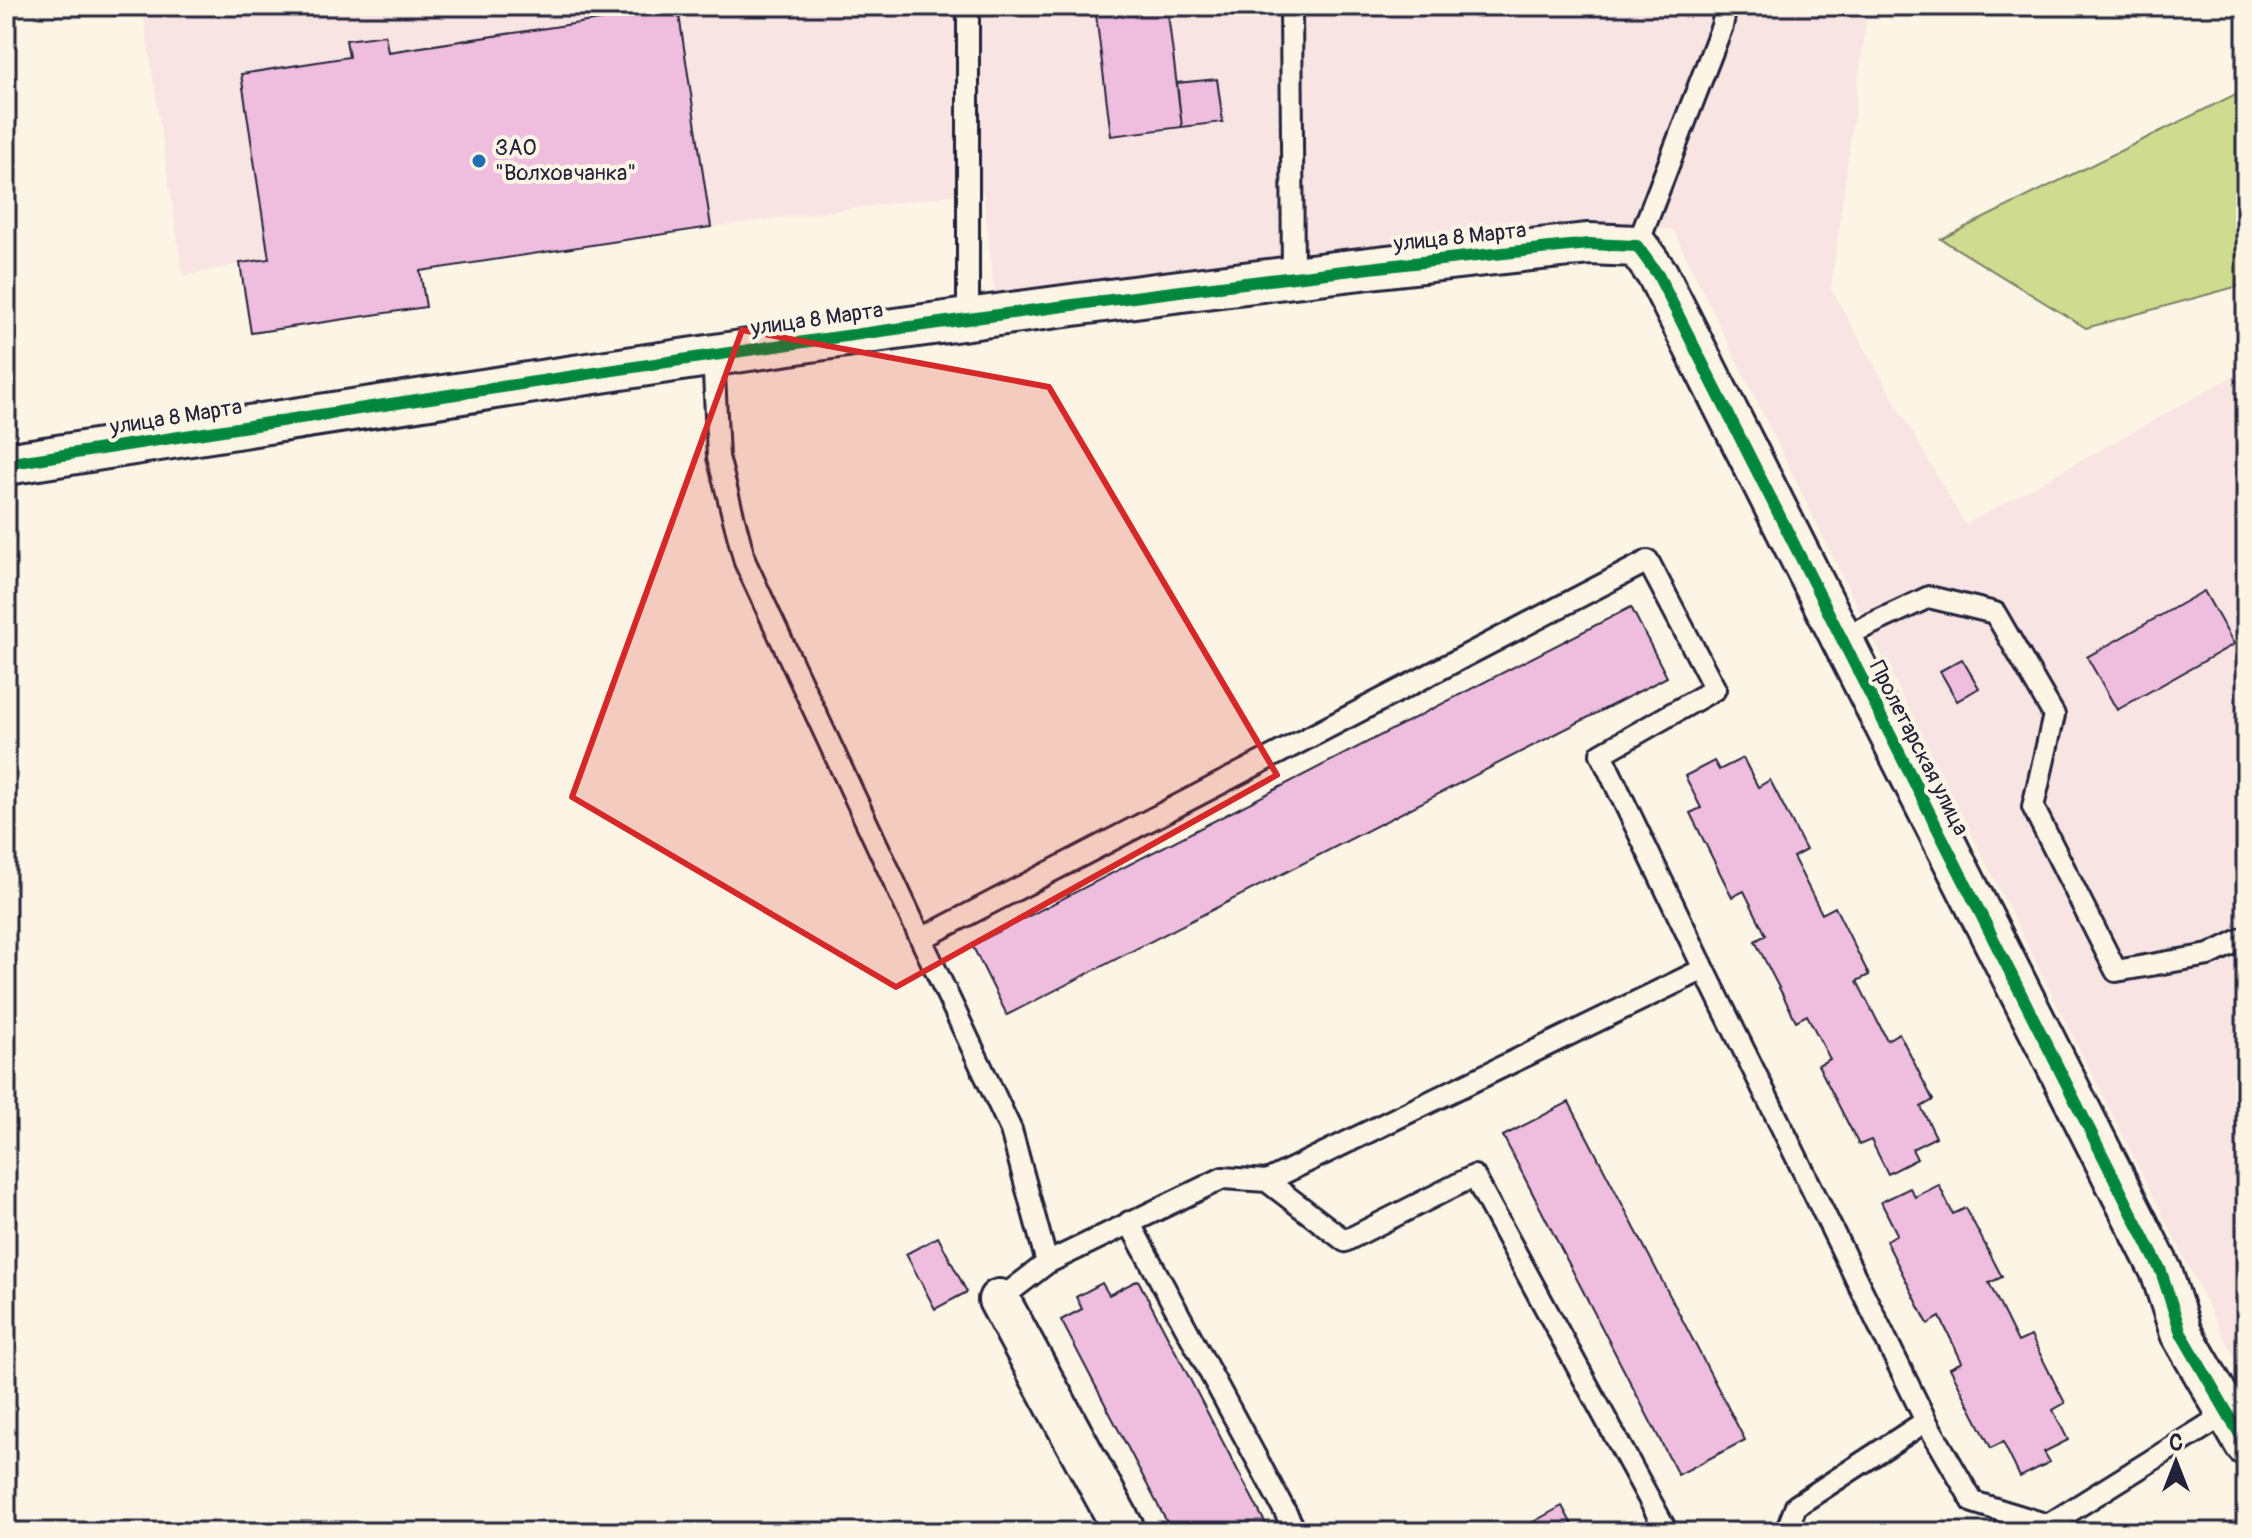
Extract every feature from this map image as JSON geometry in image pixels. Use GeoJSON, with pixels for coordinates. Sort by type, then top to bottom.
{"type":"FeatureCollection","features":[{"type":"Feature","properties":{"kind":"street","name":"улица 8 Марта"},"geometry":{"type":"LineString","coordinates":[[6,464],[713,353],[1293,274],[1589,244],[1637,246]]}},
{"type":"Feature","properties":{"kind":"street","name":"Пролетарская улица"},"geometry":{"type":"LineString","coordinates":[[1637,246],[1658,275],[2161,1271],[2181,1333],[2237,1429]]}},
{"type":"Feature","properties":{"kind":"street"},"geometry":{"type":"LineString","coordinates":[[999,1300],[1125,1532]]}},
{"type":"Feature","properties":{"kind":"lane"},"geometry":{"type":"LineString","coordinates":[[968,6],[968,318]]}},
{"type":"Feature","properties":{"kind":"lane"},"geometry":{"type":"LineString","coordinates":[[1291,6],[1293,274]]}},
{"type":"Feature","properties":{"kind":"lane"},"geometry":{"type":"LineString","coordinates":[[1637,246],[1722,26],[1726,6]]}},
{"type":"Feature","properties":{"kind":"lane"},"geometry":{"type":"LineString","coordinates":[[713,353],[718,457],[745,562],[1011,1130],[1047,1263]]}},
{"type":"Feature","properties":{"kind":"lane"},"geometry":{"type":"LineString","coordinates":[[921,939],[1648,561],[1715,689],[1601,754],[1926,1421],[1973,1502],[2048,1525],[2237,1429]]}},
{"type":"Feature","properties":{"kind":"lane"},"geometry":{"type":"LineString","coordinates":[[1841,638],[1929,597],[1995,613],[2054,715],[2033,807],[2116,971],[2209,955],[2246,937]]}},
{"type":"Feature","properties":{"kind":"lane"},"geometry":{"type":"LineString","coordinates":[[999,1300],[1047,1263],[1129,1222],[1223,1178],[1267,1181],[1704,969]]}},
{"type":"Feature","properties":{"kind":"lane"},"geometry":{"type":"LineString","coordinates":[[1267,1181],[1345,1241],[1474,1176],[1667,1532]]}},
{"type":"Feature","properties":{"kind":"lane"},"geometry":{"type":"LineString","coordinates":[[1129,1222],[1296,1532]]}},
{"type":"Feature","properties":{"kind":"lane"},"geometry":{"type":"LineString","coordinates":[[1786,1532],[1796,1506],[1926,1421]]}},
{"type":"Feature","properties":{"kind":"highlighted area"},"geometry":{"type":"Polygon","coordinates":[[[742,330],[1049,387],[1277,775],[896,987],[572,797],[742,330]]]}},
{"type":"Feature","properties":{"kind":"shaded area"},"geometry":{"type":"Polygon","coordinates":[[[142,6],[1868,6],[1831,289],[1965,525],[2246,369],[2246,1381],[1849,590],[1673,230],[1577,221],[995,295],[983,191],[711,227],[421,271],[426,307],[251,333],[240,264],[183,276],[142,6]]]}},
{"type":"Feature","properties":{"kind":"green space"},"geometry":{"type":"Polygon","coordinates":[[[2246,89],[2246,284],[2086,328],[1941,239],[2246,89]]]}},
{"type":"Feature","properties":{"kind":"building"},"geometry":{"type":"Polygon","coordinates":[[[1095,6],[1167,6],[1182,127],[1111,136],[1095,6]]]}},
{"type":"Feature","properties":{"kind":"building"},"geometry":{"type":"Polygon","coordinates":[[[678,8],[711,227],[420,271],[426,307],[251,333],[240,263],[269,259],[241,74],[349,57],[346,40],[385,35],[388,52],[678,8]]]}},
{"type":"Feature","properties":{"kind":"building"},"geometry":{"type":"Polygon","coordinates":[[[1217,79],[1223,122],[1182,127],[1177,83],[1217,79]]]}},
{"type":"Feature","properties":{"kind":"building"},"geometry":{"type":"Polygon","coordinates":[[[2204,591],[2234,644],[2117,710],[2087,657],[2204,591]]]}},
{"type":"Feature","properties":{"kind":"building"},"geometry":{"type":"Polygon","coordinates":[[[1631,607],[1667,677],[1007,1015],[972,945],[1631,607]]]}},
{"type":"Feature","properties":{"kind":"building"},"geometry":{"type":"Polygon","coordinates":[[[1962,659],[1979,688],[1957,701],[1940,671],[1962,659]]]}},
{"type":"Feature","properties":{"kind":"building"},"geometry":{"type":"Polygon","coordinates":[[[1743,758],[1758,787],[1770,780],[1806,850],[1793,857],[1822,914],[1835,907],[1869,975],[1857,981],[1887,1040],[1899,1033],[1933,1100],[1921,1107],[1936,1137],[1912,1149],[1917,1159],[1888,1174],[1871,1140],[1859,1145],[1818,1065],[1830,1059],[1807,1015],[1796,1021],[1755,941],[1766,935],[1744,891],[1732,897],[1690,813],[1701,808],[1685,776],[1714,761],[1719,770],[1743,758]]]}},
{"type":"Feature","properties":{"kind":"building"},"geometry":{"type":"Polygon","coordinates":[[[1569,1102],[1745,1440],[1678,1475],[1503,1136],[1569,1102]]]}},
{"type":"Feature","properties":{"kind":"building"},"geometry":{"type":"Polygon","coordinates":[[[1939,1185],[1953,1214],[1966,1208],[2002,1277],[1989,1283],[2018,1342],[2031,1336],[2065,1403],[2053,1410],[2068,1440],[2044,1452],[2050,1462],[2020,1477],[2003,1442],[1991,1448],[1950,1368],[1962,1362],[1940,1317],[1928,1324],[1886,1241],[1897,1234],[1881,1202],[1910,1188],[1915,1197],[1939,1185]]]}},
{"type":"Feature","properties":{"kind":"building"},"geometry":{"type":"Polygon","coordinates":[[[938,1237],[967,1292],[935,1309],[906,1254],[938,1237]]]}},
{"type":"Feature","properties":{"kind":"building"},"geometry":{"type":"Polygon","coordinates":[[[1138,1280],[1270,1532],[1172,1532],[1061,1320],[1082,1309],[1076,1297],[1102,1283],[1109,1295],[1138,1280]]]}},
{"type":"Feature","properties":{"kind":"building"},"geometry":{"type":"Polygon","coordinates":[[[1562,1506],[1576,1532],[1517,1531],[1562,1506]]]}},
{"type":"Feature","properties":{"kind":"cycle path"},"geometry":{"type":"LineString","coordinates":[[6,464],[599,372],[994,315],[1589,244],[1637,246],[1658,275],[2161,1271],[2181,1333],[2246,1445]]}},
{"type":"Feature","properties":{"kind":"place","name":"ЗАО \"Волховчанка\""},"geometry":{"type":"Point","coordinates":[479,161]}}]}
